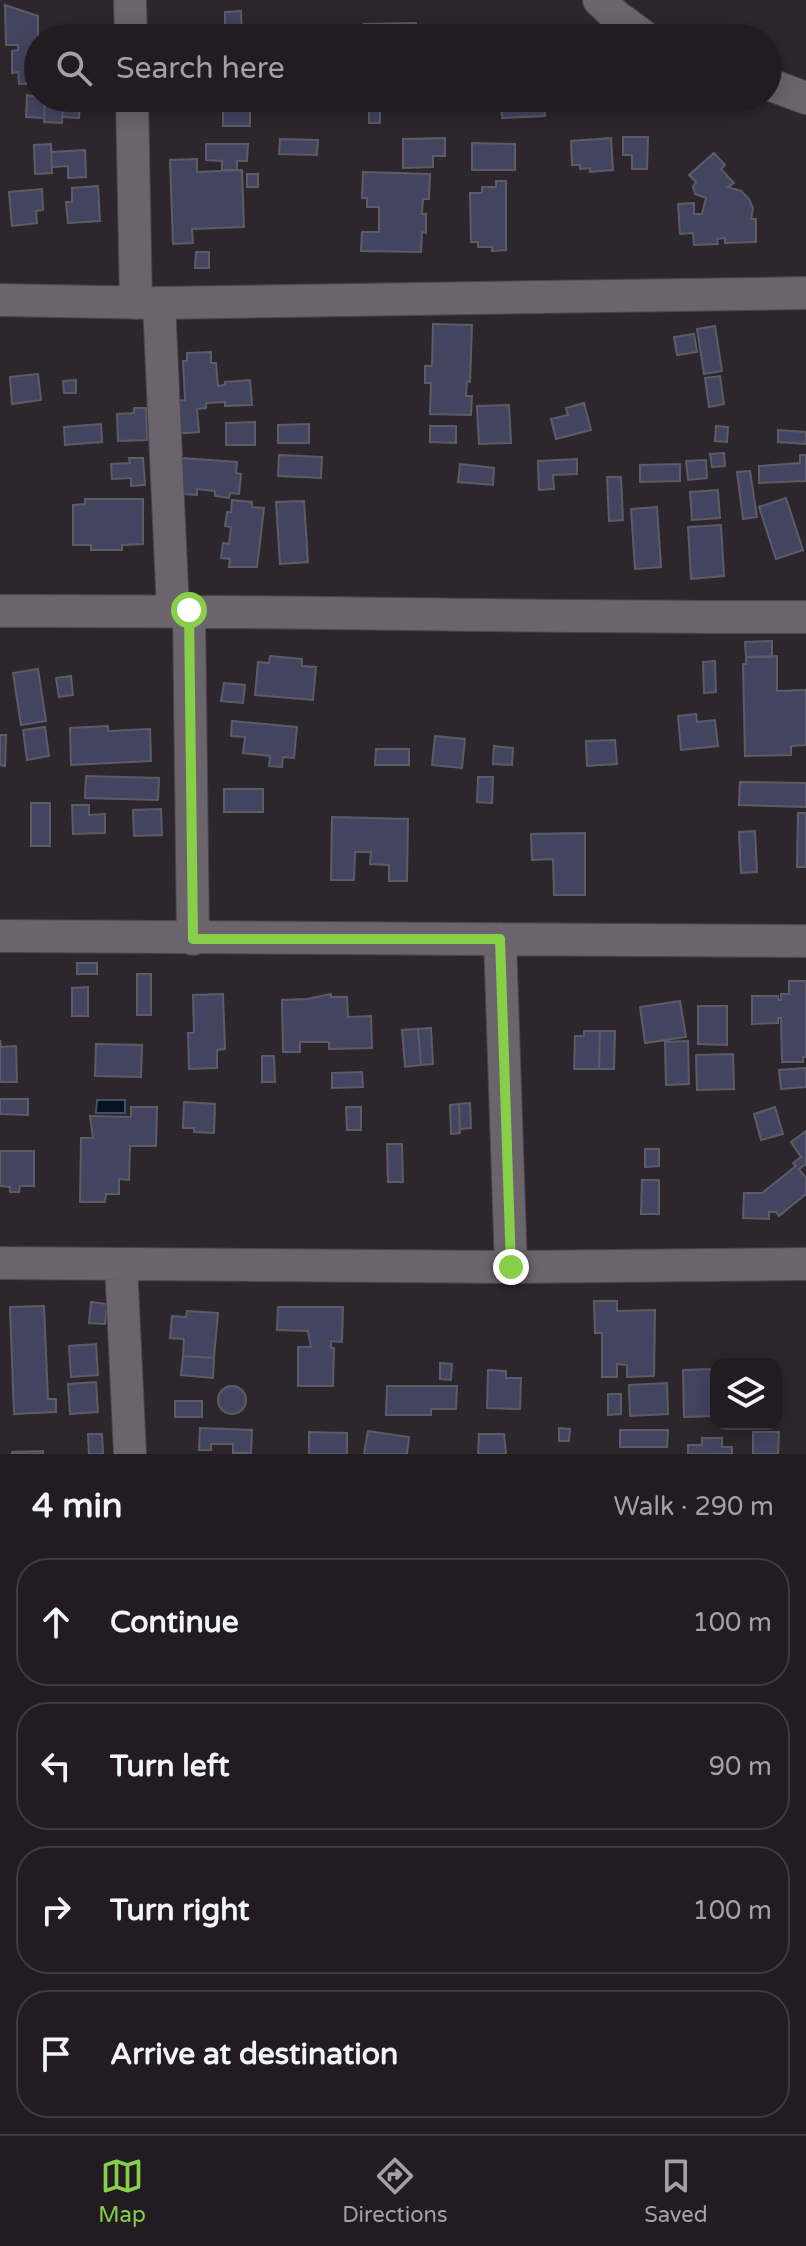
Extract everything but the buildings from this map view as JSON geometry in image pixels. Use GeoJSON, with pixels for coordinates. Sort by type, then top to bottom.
{"type":"FeatureCollection","features":[{"type":"Feature","properties":{"kind":"street"},"geometry":{"type":"LineString","coordinates":[[130,0],[131,24]]}},
{"type":"Feature","properties":{"kind":"street"},"geometry":{"type":"LineString","coordinates":[[599,0],[627,24]]}},
{"type":"Feature","properties":{"kind":"street"},"geometry":{"type":"LineString","coordinates":[[782,89],[806,98]]}},
{"type":"Feature","properties":{"kind":"street"},"geometry":{"type":"LineString","coordinates":[[133,112],[148,303],[181,610],[193,939]]}},
{"type":"Feature","properties":{"kind":"street"},"geometry":{"type":"LineString","coordinates":[[0,300],[148,303],[806,293]]}},
{"type":"Feature","properties":{"kind":"street"},"geometry":{"type":"LineString","coordinates":[[0,611],[806,617]]}},
{"type":"Feature","properties":{"kind":"street"},"geometry":{"type":"LineString","coordinates":[[0,936],[806,941]]}},
{"type":"Feature","properties":{"kind":"street"},"geometry":{"type":"LineString","coordinates":[[500,939],[511,1267]]}},
{"type":"Feature","properties":{"kind":"street"},"geometry":{"type":"LineString","coordinates":[[0,1263],[511,1267],[806,1264]]}},
{"type":"Feature","properties":{"kind":"street"},"geometry":{"type":"LineString","coordinates":[[121,1264],[130,1454]]}},
{"type":"Feature","properties":{"kind":"water"},"geometry":{"type":"Polygon","coordinates":[[[97,1100],[125,1100],[125,1113],[96,1113],[97,1100]]]}},
{"type":"Feature","properties":{"kind":"route"},"geometry":{"type":"LineString","coordinates":[[189,610],[193,939],[500,939],[511,1267]]}}]}
